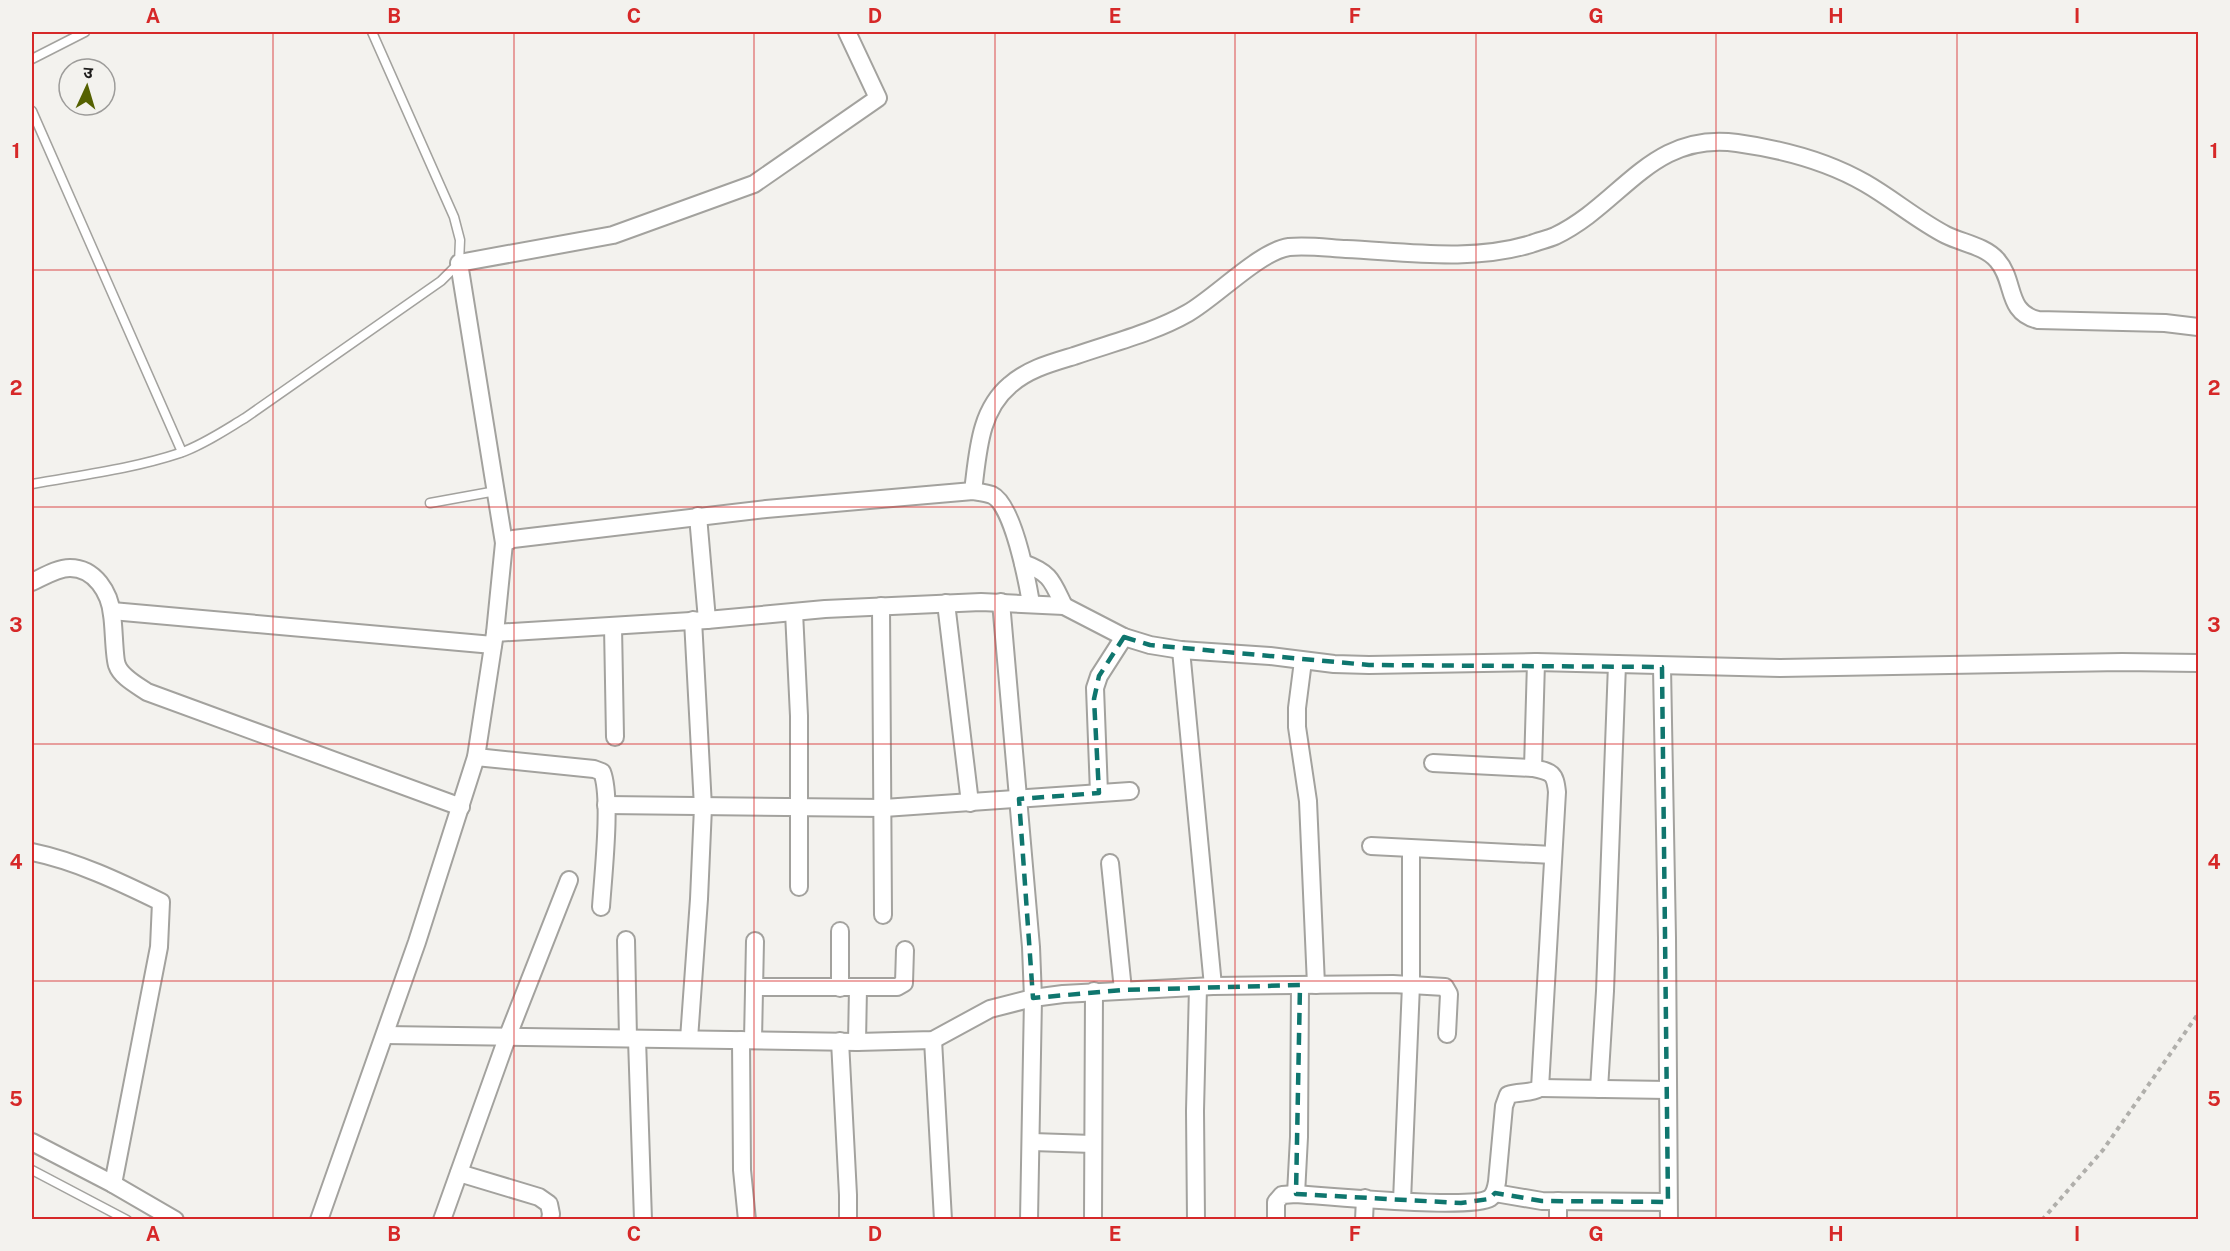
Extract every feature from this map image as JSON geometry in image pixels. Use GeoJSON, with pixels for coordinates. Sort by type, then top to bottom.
{"type":"FeatureCollection","features":[{"type":"Feature","properties":{"kind":"street"},"geometry":{"type":"LineString","coordinates":[[319,1220],[385,1035],[461,807],[476,757],[494,639],[504,543],[459,263],[613,235],[754,184],[879,98],[847,32]]}},
{"type":"Feature","properties":{"kind":"street"},"geometry":{"type":"LineString","coordinates":[[974,491],[983,425],[994,404],[1009,385],[1033,369],[1136,335],[1186,314],[1218,294],[1274,251],[1317,247],[1482,254],[1515,249],[1555,236],[1580,220],[1657,159],[1685,146],[1712,140],[1739,143],[1802,157],[1862,181],[1928,225],[1950,237],[1983,250],[1997,259],[2019,310],[2026,317],[2038,320],[2199,327]]}},
{"type":"Feature","properties":{"kind":"street"},"geometry":{"type":"LineString","coordinates":[[504,543],[513,539],[698,516],[974,491],[992,495],[1001,503],[1010,522],[1023,563],[1031,603]]}},
{"type":"Feature","properties":{"kind":"street"},"geometry":{"type":"LineString","coordinates":[[688,1039],[699,899],[703,807],[698,516]]}},
{"type":"Feature","properties":{"kind":"street"},"geometry":{"type":"LineString","coordinates":[[1023,563],[1041,569],[1048,576],[1064,606]]}},
{"type":"Feature","properties":{"kind":"street"},"geometry":{"type":"LineString","coordinates":[[32,582],[49,573],[70,568],[89,573],[104,587],[112,611],[116,665],[128,680],[147,692],[461,807]]}},
{"type":"Feature","properties":{"kind":"street"},"geometry":{"type":"LineString","coordinates":[[112,611],[494,639],[612,626],[794,612],[1000,602],[1064,606],[1124,637],[1150,645],[1181,650],[1369,665],[1536,662],[1780,669],[2122,662],[2199,663]]}},
{"type":"Feature","properties":{"kind":"street"},"geometry":{"type":"LineString","coordinates":[[1000,602],[1019,799],[1033,998],[1029,1220]]}},
{"type":"Feature","properties":{"kind":"street"},"geometry":{"type":"LineString","coordinates":[[946,603],[970,803]]}},
{"type":"Feature","properties":{"kind":"street"},"geometry":{"type":"LineString","coordinates":[[881,606],[883,915]]}},
{"type":"Feature","properties":{"kind":"street"},"geometry":{"type":"LineString","coordinates":[[794,612],[799,716],[799,887]]}},
{"type":"Feature","properties":{"kind":"street"},"geometry":{"type":"LineString","coordinates":[[612,626],[615,737]]}},
{"type":"Feature","properties":{"kind":"street"},"geometry":{"type":"LineString","coordinates":[[1099,793],[1095,688],[1099,676],[1124,637]]}},
{"type":"Feature","properties":{"kind":"street"},"geometry":{"type":"LineString","coordinates":[[1181,650],[1205,986],[1195,1111],[1196,1220]]}},
{"type":"Feature","properties":{"kind":"street"},"geometry":{"type":"LineString","coordinates":[[1296,1194],[1308,985],[1308,801],[1297,727],[1297,708],[1304,661]]}},
{"type":"Feature","properties":{"kind":"street"},"geometry":{"type":"LineString","coordinates":[[1533,768],[1536,662]]}},
{"type":"Feature","properties":{"kind":"street"},"geometry":{"type":"LineString","coordinates":[[1599,1089],[1605,991],[1617,664]]}},
{"type":"Feature","properties":{"kind":"street"},"geometry":{"type":"LineString","coordinates":[[1662,666],[1669,1220]]}},
{"type":"Feature","properties":{"kind":"street"},"geometry":{"type":"LineString","coordinates":[[476,757],[594,769],[602,772],[605,780],[606,806],[601,907]]}},
{"type":"Feature","properties":{"kind":"street"},"geometry":{"type":"LineString","coordinates":[[1433,763],[1533,768],[1549,771],[1556,779],[1540,1088]]}},
{"type":"Feature","properties":{"kind":"street"},"geometry":{"type":"LineString","coordinates":[[606,806],[884,808],[1130,791]]}},
{"type":"Feature","properties":{"kind":"street"},"geometry":{"type":"LineString","coordinates":[[1371,846],[1553,855]]}},
{"type":"Feature","properties":{"kind":"street"},"geometry":{"type":"LineString","coordinates":[[1402,1201],[1411,985],[1411,849]]}},
{"type":"Feature","properties":{"kind":"street"},"geometry":{"type":"LineString","coordinates":[[32,852],[47,855],[129,886],[160,902],[159,947],[113,1184]]}},
{"type":"Feature","properties":{"kind":"street"},"geometry":{"type":"LineString","coordinates":[[1110,863],[1123,990]]}},
{"type":"Feature","properties":{"kind":"street"},"geometry":{"type":"LineString","coordinates":[[442,1220],[507,1038],[569,880]]}},
{"type":"Feature","properties":{"kind":"street"},"geometry":{"type":"LineString","coordinates":[[840,931],[840,988]]}},
{"type":"Feature","properties":{"kind":"street"},"geometry":{"type":"LineString","coordinates":[[626,940],[643,1220]]}},
{"type":"Feature","properties":{"kind":"street"},"geometry":{"type":"LineString","coordinates":[[747,1220],[742,1170],[747,1040],[754,987],[755,941]]}},
{"type":"Feature","properties":{"kind":"street"},"geometry":{"type":"LineString","coordinates":[[754,987],[897,987],[904,982],[906,976],[905,950]]}},
{"type":"Feature","properties":{"kind":"street"},"geometry":{"type":"LineString","coordinates":[[385,1035],[507,1038],[933,1040],[990,1009],[1033,998],[1094,991],[1205,986],[1308,985],[1445,987],[1449,994],[1448,1034]]}},
{"type":"Feature","properties":{"kind":"street"},"geometry":{"type":"LineString","coordinates":[[848,1220],[848,1041],[858,988]]}},
{"type":"Feature","properties":{"kind":"street"},"geometry":{"type":"LineString","coordinates":[[1093,1220],[1094,991]]}},
{"type":"Feature","properties":{"kind":"street"},"geometry":{"type":"LineString","coordinates":[[933,1040],[943,1220]]}},
{"type":"Feature","properties":{"kind":"street"},"geometry":{"type":"LineString","coordinates":[[1276,1220],[1276,1202],[1282,1195],[1296,1194],[1402,1201],[1461,1211],[1489,1199],[1495,1193],[1504,1106],[1508,1095],[1516,1092],[1533,1092],[1540,1088],[1668,1090]]}},
{"type":"Feature","properties":{"kind":"street"},"geometry":{"type":"LineString","coordinates":[[32,1142],[113,1184],[175,1220]]}},
{"type":"Feature","properties":{"kind":"street"},"geometry":{"type":"LineString","coordinates":[[1032,1142],[1093,1144]]}},
{"type":"Feature","properties":{"kind":"street"},"geometry":{"type":"LineString","coordinates":[[459,1173],[539,1197],[549,1204],[552,1214],[550,1220]]}},
{"type":"Feature","properties":{"kind":"street"},"geometry":{"type":"LineString","coordinates":[[1495,1193],[1531,1200],[1668,1202]]}},
{"type":"Feature","properties":{"kind":"street"},"geometry":{"type":"LineString","coordinates":[[1364,1220],[1365,1198]]}},
{"type":"Feature","properties":{"kind":"street"},"geometry":{"type":"LineString","coordinates":[[1558,1201],[1558,1220]]}},
{"type":"Feature","properties":{"kind":"lane"},"geometry":{"type":"LineString","coordinates":[[32,59],[85,32]]}},
{"type":"Feature","properties":{"kind":"lane"},"geometry":{"type":"LineString","coordinates":[[32,484],[137,465],[182,452],[245,418],[441,281],[459,263],[460,240],[454,217],[372,32]]}},
{"type":"Feature","properties":{"kind":"lane"},"geometry":{"type":"LineString","coordinates":[[32,111],[182,452]]}},
{"type":"Feature","properties":{"kind":"lane"},"geometry":{"type":"LineString","coordinates":[[430,503],[496,491]]}},
{"type":"Feature","properties":{"kind":"lane"},"geometry":{"type":"LineString","coordinates":[[32,1170],[127,1220]]}},
{"type":"Feature","properties":{"kind":"path"},"geometry":{"type":"LineString","coordinates":[[2042,1220],[2103,1150],[2199,1014]]}},
{"type":"Feature","properties":{"kind":"highlighted area"},"geometry":{"type":"Polygon","coordinates":[[[1124,637],[1150,645],[1369,665],[1662,667],[1668,1202],[1542,1201],[1495,1193],[1489,1199],[1461,1203],[1296,1194],[1300,985],[1123,990],[1033,998],[1019,799],[1099,793],[1094,699],[1099,676],[1124,637]]]}}]}
